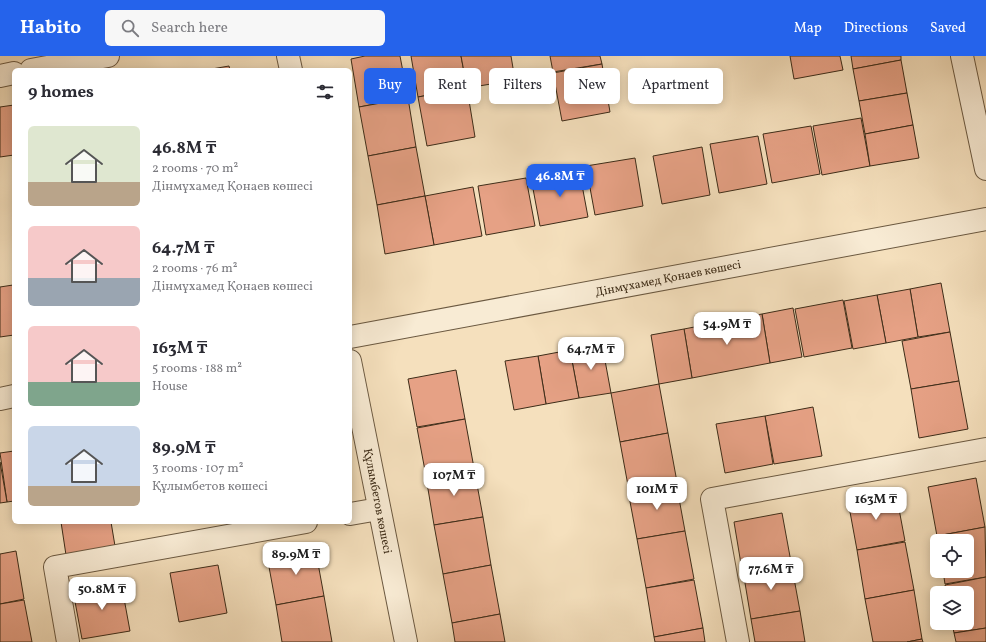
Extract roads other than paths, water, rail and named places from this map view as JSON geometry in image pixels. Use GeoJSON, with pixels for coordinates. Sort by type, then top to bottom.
{"type":"FeatureCollection","features":[{"type":"Feature","properties":{"kind":"street"},"geometry":{"type":"LineString","coordinates":[[42,68],[108,56]]}},
{"type":"Feature","properties":{"kind":"street"},"geometry":{"type":"LineString","coordinates":[[288,56],[291,68]]}},
{"type":"Feature","properties":{"kind":"street"},"geometry":{"type":"LineString","coordinates":[[962,56],[986,169]]}},
{"type":"Feature","properties":{"kind":"street"},"geometry":{"type":"LineString","coordinates":[[0,76],[12,73]]}},
{"type":"Feature","properties":{"kind":"street","name":"Дінмұхамед Қонаев көшесі"},"geometry":{"type":"LineString","coordinates":[[352,337],[986,218]]}},
{"type":"Feature","properties":{"kind":"street","name":"Құлымбетов көшесі"},"geometry":{"type":"LineString","coordinates":[[352,371],[406,642]]}},
{"type":"Feature","properties":{"kind":"street"},"geometry":{"type":"LineString","coordinates":[[0,399],[12,396]]}},
{"type":"Feature","properties":{"kind":"street"},"geometry":{"type":"LineString","coordinates":[[738,642],[712,499],[986,449]]}},
{"type":"Feature","properties":{"kind":"street"},"geometry":{"type":"LineString","coordinates":[[352,514],[379,509]]}},
{"type":"Feature","properties":{"kind":"street"},"geometry":{"type":"LineString","coordinates":[[68,642],[55,567],[295,524]]}}]}
